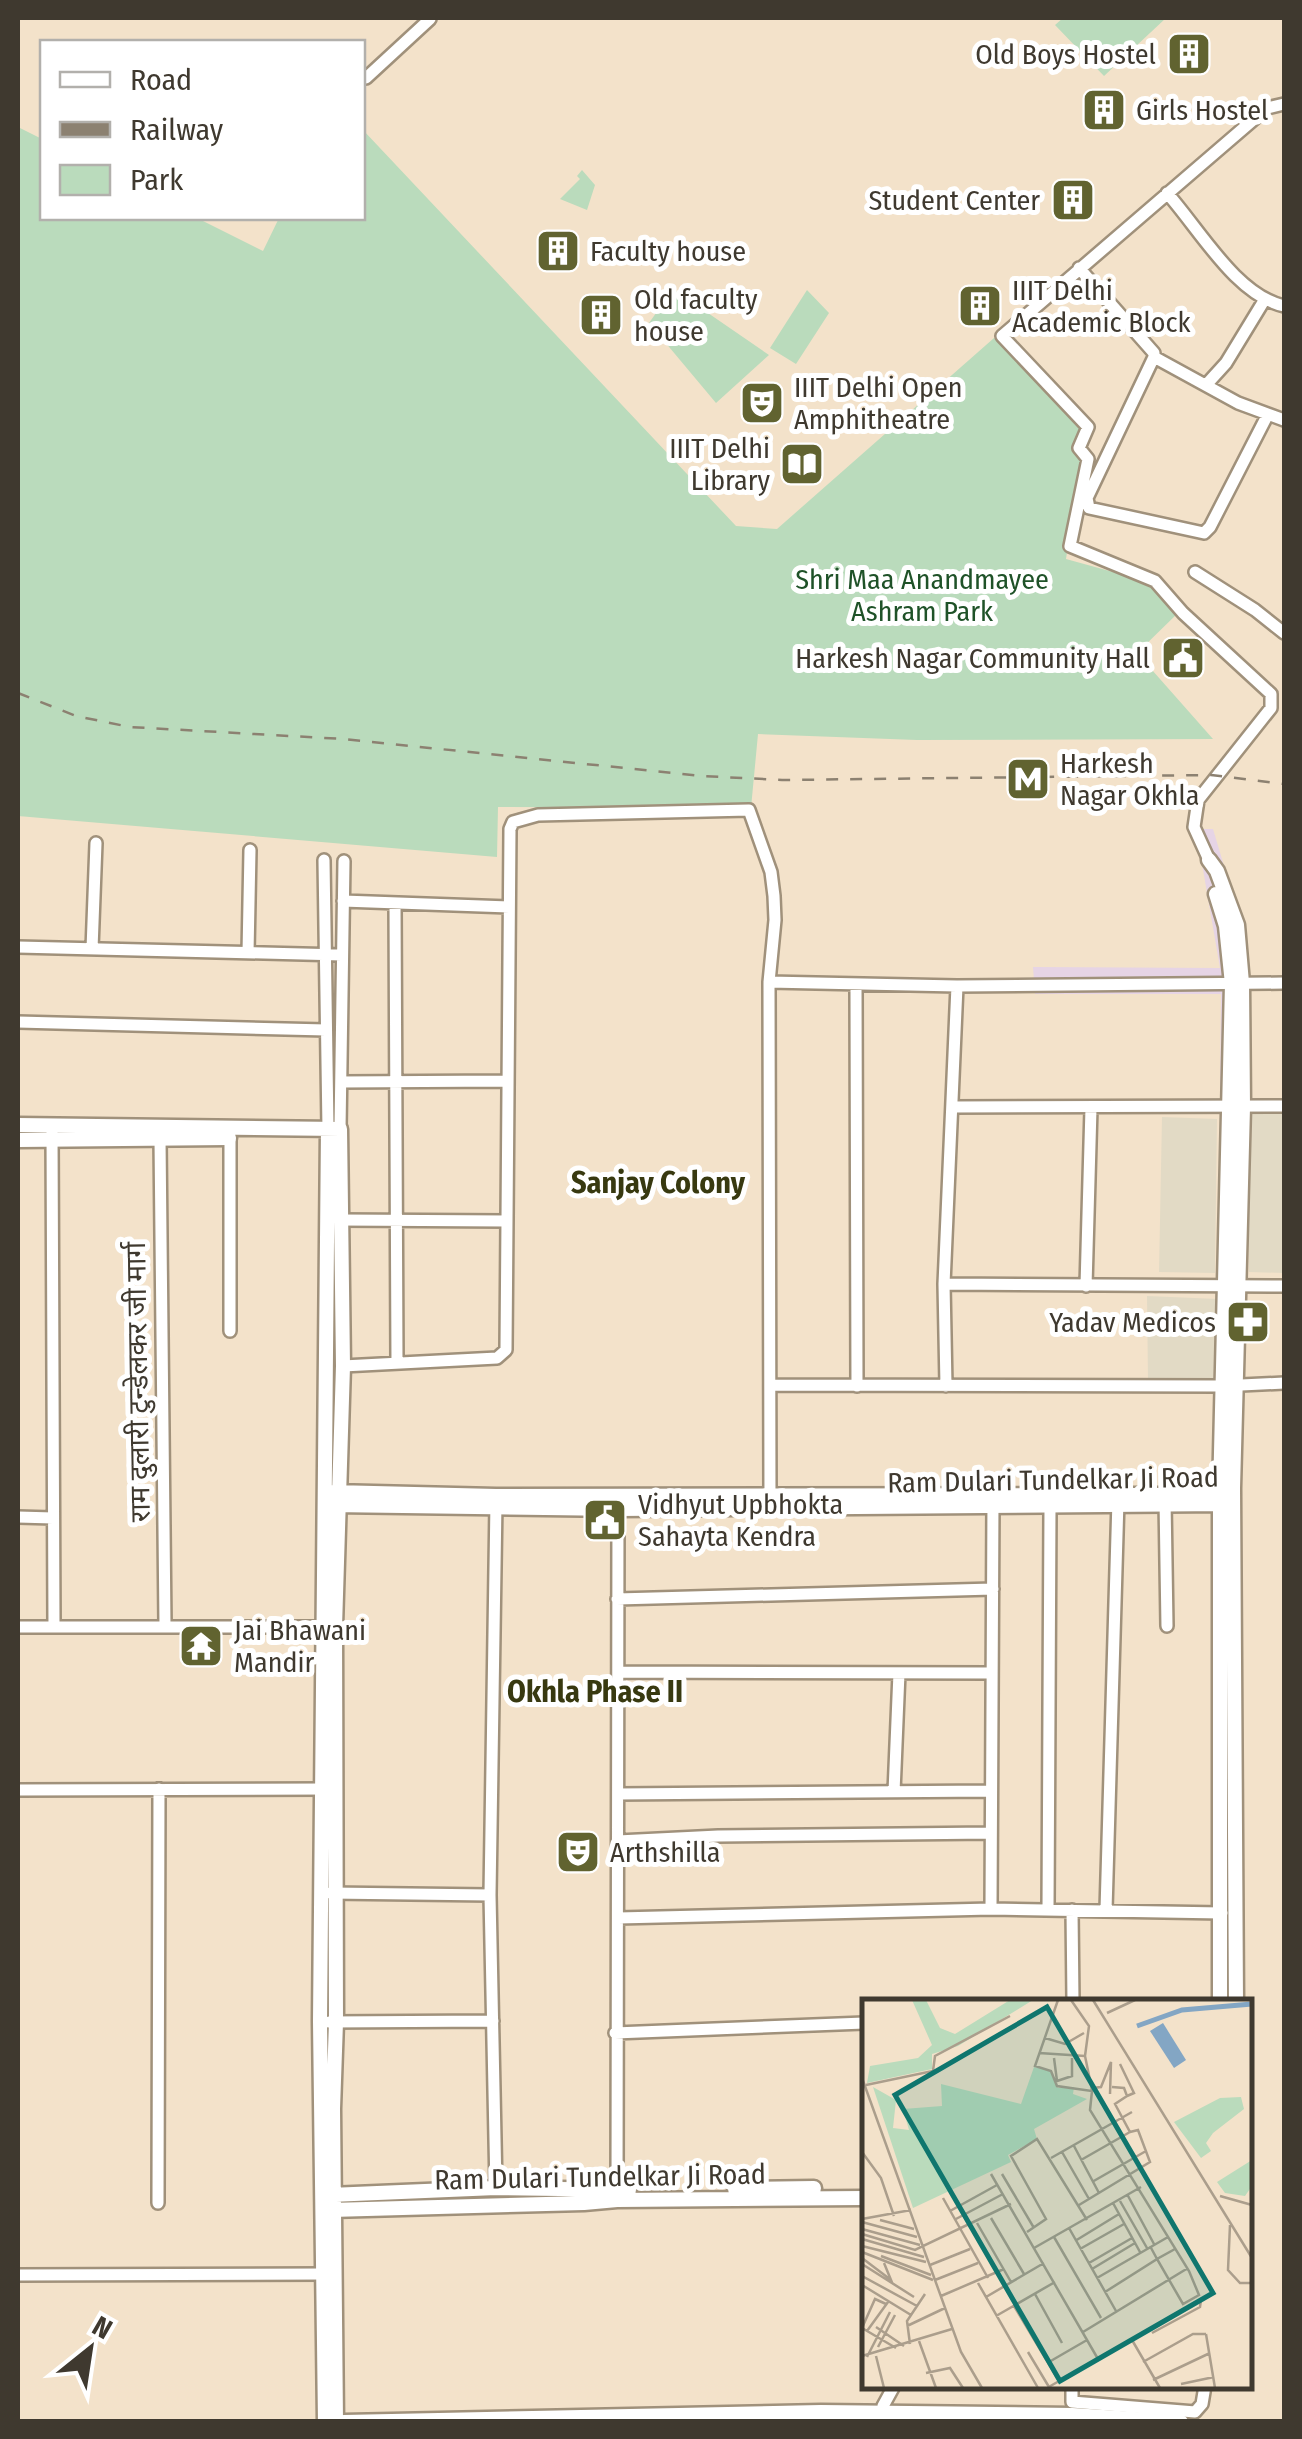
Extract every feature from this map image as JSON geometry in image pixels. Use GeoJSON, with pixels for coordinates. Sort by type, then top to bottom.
{"type":"FeatureCollection","features":[{"type":"Feature","properties":{"kind":"street"},"geometry":{"type":"LineString","coordinates":[[366,78],[430,20]]}},
{"type":"Feature","properties":{"kind":"street"},"geometry":{"type":"LineString","coordinates":[[1273,702],[1267,688],[1204,634],[1155,581],[1070,546],[1088,458],[1079,448],[1087,425],[1002,336],[1267,108],[1284,104]]}},
{"type":"Feature","properties":{"kind":"street"},"geometry":{"type":"LineString","coordinates":[[1167,193],[1232,274],[1265,299],[1284,306]]}},
{"type":"Feature","properties":{"kind":"street"},"geometry":{"type":"LineString","coordinates":[[1080,268],[1154,353],[1088,498],[1089,508],[1204,533],[1267,416]]}},
{"type":"Feature","properties":{"kind":"street"},"geometry":{"type":"LineString","coordinates":[[1206,385],[1226,362],[1265,299]]}},
{"type":"Feature","properties":{"kind":"street"},"geometry":{"type":"LineString","coordinates":[[1154,357],[1267,416],[1284,420]]}},
{"type":"Feature","properties":{"kind":"street"},"geometry":{"type":"LineString","coordinates":[[1087,464],[1100,471]]}},
{"type":"Feature","properties":{"kind":"street"},"geometry":{"type":"LineString","coordinates":[[1195,572],[1284,633]]}},
{"type":"Feature","properties":{"kind":"street"},"geometry":{"type":"LineString","coordinates":[[1220,1999],[1224,1501],[1237,983],[1208,860],[1194,827],[1198,800],[1284,689]]}},
{"type":"Feature","properties":{"kind":"street"},"geometry":{"type":"LineString","coordinates":[[343,1366],[497,1358],[506,1346],[510,829],[516,820],[538,815],[749,810],[771,872],[776,920],[769,982],[770,1503]]}},
{"type":"Feature","properties":{"kind":"street"},"geometry":{"type":"LineString","coordinates":[[92,950],[96,843]]}},
{"type":"Feature","properties":{"kind":"street"},"geometry":{"type":"LineString","coordinates":[[248,952],[250,850]]}},
{"type":"Feature","properties":{"kind":"street"},"geometry":{"type":"LineString","coordinates":[[324,860],[326,1030],[340,1220],[343,1366],[332,1498]]}},
{"type":"Feature","properties":{"kind":"street"},"geometry":{"type":"LineString","coordinates":[[326,2422],[324,2274],[336,2022],[328,1789],[334,1133],[341,1082],[344,861]]}},
{"type":"Feature","properties":{"kind":"street"},"geometry":{"type":"LineString","coordinates":[[343,901],[509,908]]}},
{"type":"Feature","properties":{"kind":"street"},"geometry":{"type":"LineString","coordinates":[[396,903],[397,1362]]}},
{"type":"Feature","properties":{"kind":"street"},"geometry":{"type":"LineString","coordinates":[[18,948],[342,955]]}},
{"type":"Feature","properties":{"kind":"street"},"geometry":{"type":"LineString","coordinates":[[769,982],[956,986],[1284,983]]}},
{"type":"Feature","properties":{"kind":"street"},"geometry":{"type":"LineString","coordinates":[[856,985],[857,1386]]}},
{"type":"Feature","properties":{"kind":"street"},"geometry":{"type":"LineString","coordinates":[[946,1386],[944,1284],[956,986]]}},
{"type":"Feature","properties":{"kind":"street"},"geometry":{"type":"LineString","coordinates":[[18,1022],[326,1030]]}},
{"type":"Feature","properties":{"kind":"street"},"geometry":{"type":"LineString","coordinates":[[341,1082],[506,1081]]}},
{"type":"Feature","properties":{"kind":"street"},"geometry":{"type":"LineString","coordinates":[[952,1107],[1284,1106]]}},
{"type":"Feature","properties":{"kind":"street"},"geometry":{"type":"LineString","coordinates":[[1086,1286],[1091,1108]]}},
{"type":"Feature","properties":{"kind":"street"},"geometry":{"type":"LineString","coordinates":[[18,1124],[52,1132],[160,1138],[334,1133]]}},
{"type":"Feature","properties":{"kind":"street"},"geometry":{"type":"LineString","coordinates":[[18,1140],[52,1132],[334,1133]]}},
{"type":"Feature","properties":{"kind":"street"},"geometry":{"type":"LineString","coordinates":[[52,1132],[54,1626]]}},
{"type":"Feature","properties":{"kind":"street","name":"राम दुलारी टुन्डेलकर जी मार्ग"},"geometry":{"type":"LineString","coordinates":[[160,1138],[166,1625]]}},
{"type":"Feature","properties":{"kind":"street"},"geometry":{"type":"LineString","coordinates":[[230,1138],[230,1331]]}},
{"type":"Feature","properties":{"kind":"street"},"geometry":{"type":"LineString","coordinates":[[340,1220],[506,1221]]}},
{"type":"Feature","properties":{"kind":"street"},"geometry":{"type":"LineString","coordinates":[[944,1284],[1284,1286]]}},
{"type":"Feature","properties":{"kind":"street"},"geometry":{"type":"LineString","coordinates":[[770,1385],[1284,1383]]}},
{"type":"Feature","properties":{"kind":"street","name":"Ram Dulari Tundelkar Ji Road"},"geometry":{"type":"LineString","coordinates":[[332,1498],[618,1503],[1224,1501]]}},
{"type":"Feature","properties":{"kind":"street"},"geometry":{"type":"LineString","coordinates":[[1106,1910],[1118,1501]]}},
{"type":"Feature","properties":{"kind":"street","name":"Ram Dulari Tundelkar Ji Road"},"geometry":{"type":"LineString","coordinates":[[994,1502],[1050,1508],[1118,1501]]}},
{"type":"Feature","properties":{"kind":"street"},"geometry":{"type":"LineString","coordinates":[[1165,1501],[1167,1626]]}},
{"type":"Feature","properties":{"kind":"street"},"geometry":{"type":"LineString","coordinates":[[1224,1501],[1236,1999]]}},
{"type":"Feature","properties":{"kind":"street","name":"Ram Dulari Tundelkar Ji Road"},"geometry":{"type":"LineString","coordinates":[[496,1502],[490,1895],[496,2188]]}},
{"type":"Feature","properties":{"kind":"street"},"geometry":{"type":"LineString","coordinates":[[991,1910],[994,1502]]}},
{"type":"Feature","properties":{"kind":"street"},"geometry":{"type":"LineString","coordinates":[[616,2195],[618,1503]]}},
{"type":"Feature","properties":{"kind":"street"},"geometry":{"type":"LineString","coordinates":[[1048,1910],[1050,1508]]}},
{"type":"Feature","properties":{"kind":"street"},"geometry":{"type":"LineString","coordinates":[[18,1518],[53,1518]]}},
{"type":"Feature","properties":{"kind":"street"},"geometry":{"type":"LineString","coordinates":[[618,1598],[993,1589]]}},
{"type":"Feature","properties":{"kind":"street"},"geometry":{"type":"LineString","coordinates":[[18,1627],[330,1627]]}},
{"type":"Feature","properties":{"kind":"street"},"geometry":{"type":"LineString","coordinates":[[618,1672],[991,1674]]}},
{"type":"Feature","properties":{"kind":"street"},"geometry":{"type":"LineString","coordinates":[[894,1792],[899,1673]]}},
{"type":"Feature","properties":{"kind":"street"},"geometry":{"type":"LineString","coordinates":[[18,1790],[328,1789]]}},
{"type":"Feature","properties":{"kind":"street"},"geometry":{"type":"LineString","coordinates":[[158,2202],[160,1790]]}},
{"type":"Feature","properties":{"kind":"street"},"geometry":{"type":"LineString","coordinates":[[618,1794],[991,1791]]}},
{"type":"Feature","properties":{"kind":"street"},"geometry":{"type":"LineString","coordinates":[[618,1841],[990,1833]]}},
{"type":"Feature","properties":{"kind":"street"},"geometry":{"type":"LineString","coordinates":[[329,1893],[490,1895]]}},
{"type":"Feature","properties":{"kind":"street"},"geometry":{"type":"LineString","coordinates":[[329,1893],[320,2021],[336,2422]]}},
{"type":"Feature","properties":{"kind":"street"},"geometry":{"type":"LineString","coordinates":[[618,1918],[991,1910],[1222,1914]]}},
{"type":"Feature","properties":{"kind":"street"},"geometry":{"type":"LineString","coordinates":[[1072,1910],[1073,1999]]}},
{"type":"Feature","properties":{"kind":"street"},"geometry":{"type":"LineString","coordinates":[[320,2021],[493,2020]]}},
{"type":"Feature","properties":{"kind":"street"},"geometry":{"type":"LineString","coordinates":[[615,2033],[862,2023]]}},
{"type":"Feature","properties":{"kind":"street","name":"Ram Dulari Tundelkar Ji Road"},"geometry":{"type":"LineString","coordinates":[[330,2202],[496,2188],[616,2195],[862,2198]]}},
{"type":"Feature","properties":{"kind":"street","name":"Ram Dulari Tundelkar Ji Road"},"geometry":{"type":"LineString","coordinates":[[330,2202],[584,2204],[616,2195],[862,2189]]}},
{"type":"Feature","properties":{"kind":"street"},"geometry":{"type":"LineString","coordinates":[[18,2275],[324,2274]]}},
{"type":"Feature","properties":{"kind":"street"},"geometry":{"type":"LineString","coordinates":[[884,2413],[883,2406],[892,2389]]}},
{"type":"Feature","properties":{"kind":"street"},"geometry":{"type":"LineString","coordinates":[[1072,2389],[1072,2402],[1181,2422]]}},
{"type":"Feature","properties":{"kind":"street"},"geometry":{"type":"LineString","coordinates":[[344,2422],[600,2415],[1195,2412],[1202,2404],[1205,2389]]}},
{"type":"Feature","properties":{"kind":"shaded area"},"geometry":{"type":"Polygon","coordinates":[[[1196,829],[1213,829],[1241,923],[1250,998],[1249,1104],[1220,1104],[1221,994],[1035,994],[1033,967],[1220,968],[1196,829]]]}},
{"type":"Feature","properties":{"kind":"shaded area"},"geometry":{"type":"Polygon","coordinates":[[[1248,1114],[1284,1114],[1284,1273],[1249,1272],[1248,1114]]]}},
{"type":"Feature","properties":{"kind":"shaded area"},"geometry":{"type":"Polygon","coordinates":[[[1162,1117],[1217,1119],[1215,1273],[1159,1272],[1162,1117]]]}},
{"type":"Feature","properties":{"kind":"shaded area"},"geometry":{"type":"Polygon","coordinates":[[[1147,1296],[1218,1299],[1215,1381],[1148,1380],[1147,1296]]]}},
{"type":"Feature","properties":{"kind":"green space"},"geometry":{"type":"Polygon","coordinates":[[[1063,18],[1166,18],[1104,76],[1055,25],[1063,18]]]}},
{"type":"Feature","properties":{"kind":"green space","name":"Shri Maa Anandmayee Ashram Park"},"geometry":{"type":"Polygon","coordinates":[[[18,127],[40,138],[40,220],[201,220],[263,251],[278,220],[365,220],[365,132],[736,526],[777,529],[994,338],[1087,424],[1066,559],[1153,583],[1179,612],[1137,653],[1213,739],[917,740],[758,734],[751,808],[498,807],[497,857],[18,816],[18,127]]]}},
{"type":"Feature","properties":{"kind":"green space"},"geometry":{"type":"Polygon","coordinates":[[[582,170],[595,185],[587,210],[560,199],[580,179],[577,176],[582,170]]]}},
{"type":"Feature","properties":{"kind":"green space"},"geometry":{"type":"Polygon","coordinates":[[[673,289],[769,355],[716,403],[649,323],[673,289]]]}},
{"type":"Feature","properties":{"kind":"green space"},"geometry":{"type":"Polygon","coordinates":[[[807,290],[829,313],[796,364],[770,348],[807,290]]]}},
{"type":"Feature","properties":{"kind":"railway"},"geometry":{"type":"LineString","coordinates":[[18,693],[76,716],[130,727],[343,739],[702,776],[782,780],[1211,775],[1284,784]]}},
{"type":"Feature","properties":{"kind":"place","name":"Old Boys Hostel"},"geometry":{"type":"Point","coordinates":[1189,54]}},
{"type":"Feature","properties":{"kind":"place","name":"Girls Hostel"},"geometry":{"type":"Point","coordinates":[1104,110]}},
{"type":"Feature","properties":{"kind":"place","name":"Student Center"},"geometry":{"type":"Point","coordinates":[1073,200]}},
{"type":"Feature","properties":{"kind":"place","name":"Faculty house"},"geometry":{"type":"Point","coordinates":[558,251]}},
{"type":"Feature","properties":{"kind":"place","name":"IIIT Delhi Academic Block"},"geometry":{"type":"Point","coordinates":[980,306]}},
{"type":"Feature","properties":{"kind":"place","name":"Old faculty house"},"geometry":{"type":"Point","coordinates":[601,315]}},
{"type":"Feature","properties":{"kind":"place","name":"IIIT Delhi Open Amphitheatre"},"geometry":{"type":"Point","coordinates":[762,403]}},
{"type":"Feature","properties":{"kind":"place","name":"IIIT Delhi Library"},"geometry":{"type":"Point","coordinates":[802,464]}},
{"type":"Feature","properties":{"kind":"place","name":"Harkesh Nagar Community Hall"},"geometry":{"type":"Point","coordinates":[1183,658]}},
{"type":"Feature","properties":{"kind":"place","name":"Harkesh Nagar Okhla"},"geometry":{"type":"Point","coordinates":[1028,779]}},
{"type":"Feature","properties":{"kind":"place","name":"Yadav Medicos"},"geometry":{"type":"Point","coordinates":[1248,1322]}},
{"type":"Feature","properties":{"kind":"place","name":"Vidhyut Upbhokta Sahayta Kendra"},"geometry":{"type":"Point","coordinates":[605,1520]}},
{"type":"Feature","properties":{"kind":"place","name":"Jai Bhawani Mandir"},"geometry":{"type":"Point","coordinates":[201,1646]}},
{"type":"Feature","properties":{"kind":"place","name":"Arthshilla"},"geometry":{"type":"Point","coordinates":[578,1852]}},
{"type":"Feature","properties":{"kind":"district","name":"Sanjay Colony"},"geometry":{"type":"Point","coordinates":[658,1183]}},
{"type":"Feature","properties":{"kind":"district","name":"Okhla Phase II"},"geometry":{"type":"Point","coordinates":[595,1692]}}]}
